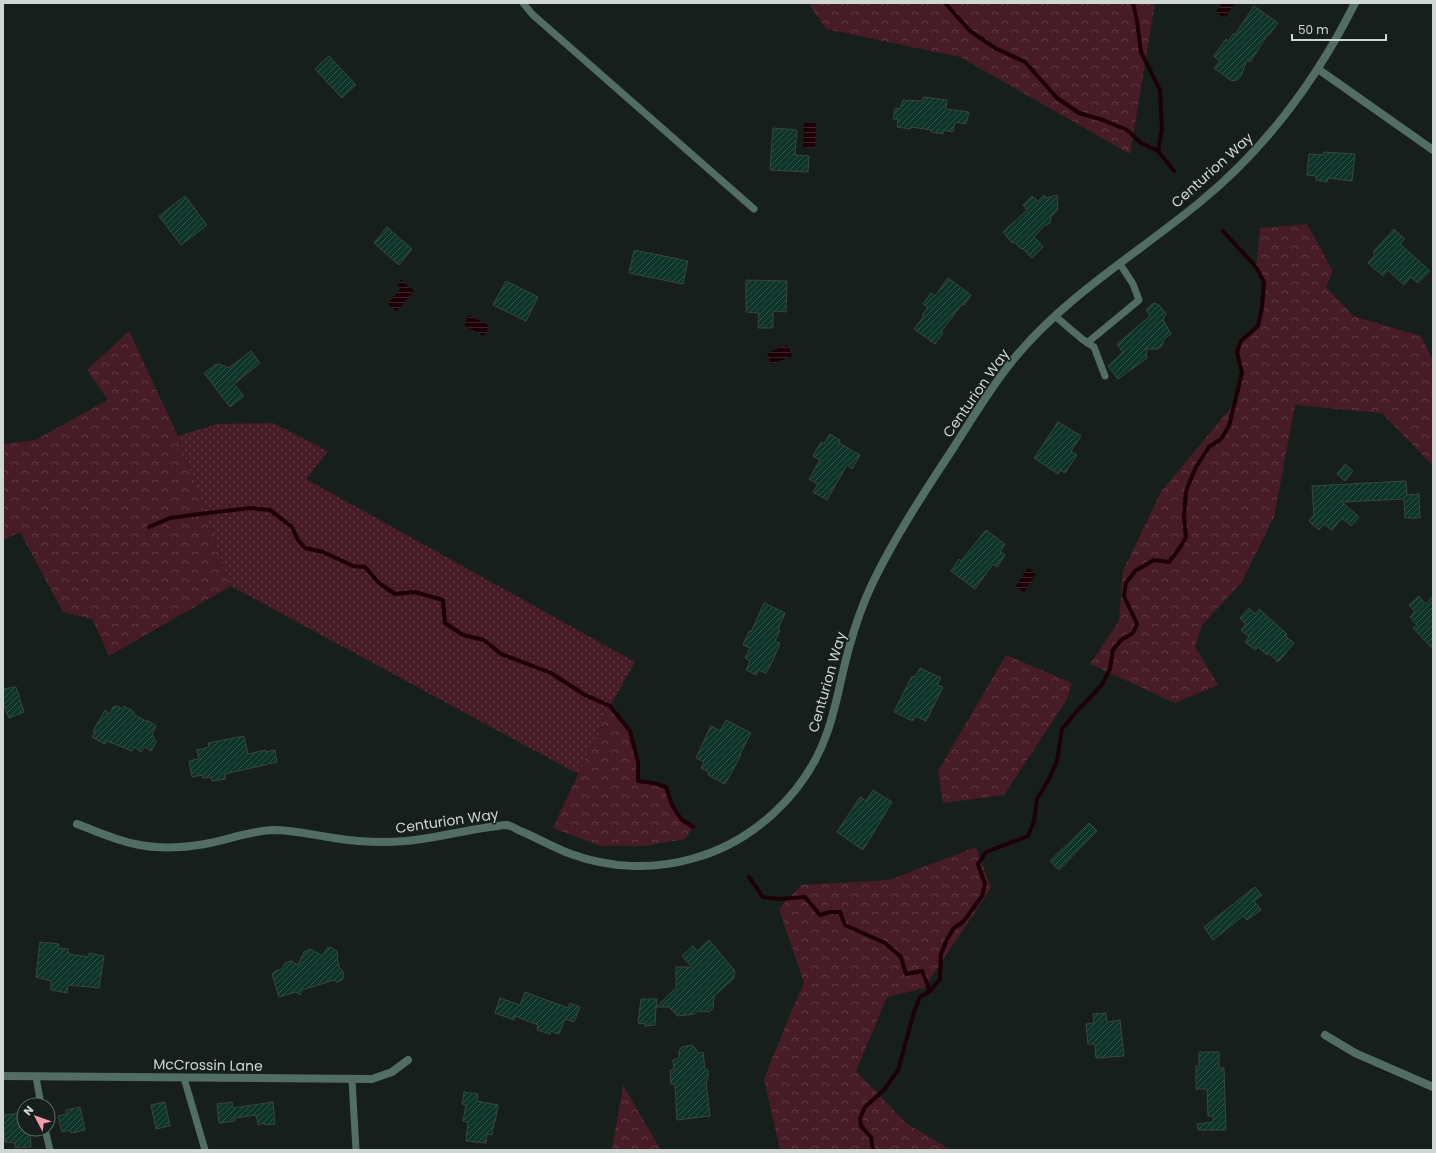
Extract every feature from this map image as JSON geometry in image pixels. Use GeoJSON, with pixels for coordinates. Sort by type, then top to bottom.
{"type":"FeatureCollection","features":[{"type":"Feature","properties":{"kind":"street","name":"Centurion Way"},"geometry":{"type":"LineString","coordinates":[[77,824],[113,838],[134,844],[159,847],[184,847],[209,844],[252,832],[271,830],[294,830],[360,842],[388,842],[420,840],[505,824],[570,853],[614,865],[633,866],[663,864],[691,859],[719,849],[742,837],[778,810],[793,793],[818,755],[828,731],[849,647],[872,586],[892,546],[993,387],[1033,337],[1066,306],[1201,202],[1258,147],[1284,116],[1318,69],[1334,43],[1354,3]]}},
{"type":"Feature","properties":{"kind":"street"},"geometry":{"type":"LineString","coordinates":[[1318,69],[1433,150]]}},
{"type":"Feature","properties":{"kind":"street"},"geometry":{"type":"LineString","coordinates":[[1326,1035],[1355,1053],[1433,1087]]}},
{"type":"Feature","properties":{"kind":"street","name":"McCrossin Lane"},"geometry":{"type":"LineString","coordinates":[[3,1076],[372,1080],[392,1072],[408,1060]]}},
{"type":"Feature","properties":{"kind":"lane"},"geometry":{"type":"LineString","coordinates":[[523,3],[532,14],[754,209]]}},
{"type":"Feature","properties":{"kind":"lane"},"geometry":{"type":"LineString","coordinates":[[1087,343],[1139,300],[1134,284],[1120,264]]}},
{"type":"Feature","properties":{"kind":"lane"},"geometry":{"type":"LineString","coordinates":[[1055,316],[1087,343],[1094,347],[1105,376]]}},
{"type":"Feature","properties":{"kind":"lane"},"geometry":{"type":"LineString","coordinates":[[36,1076],[40,1097]]}},
{"type":"Feature","properties":{"kind":"lane"},"geometry":{"type":"LineString","coordinates":[[184,1078],[205,1150]]}},
{"type":"Feature","properties":{"kind":"lane"},"geometry":{"type":"LineString","coordinates":[[352,1080],[356,1150]]}},
{"type":"Feature","properties":{"kind":"lane"},"geometry":{"type":"LineString","coordinates":[[48,1137],[50,1150]]}},
{"type":"Feature","properties":{"kind":"green space"},"geometry":{"type":"Polygon","coordinates":[[[808,3],[1155,3],[1130,154],[960,57],[826,29],[808,3]]]}},
{"type":"Feature","properties":{"kind":"green space"},"geometry":{"type":"Polygon","coordinates":[[[1307,224],[1333,271],[1326,287],[1353,316],[1421,336],[1433,361],[1433,466],[1382,413],[1295,405],[1274,517],[1241,583],[1202,625],[1195,646],[1218,685],[1175,703],[1090,664],[1119,621],[1123,571],[1161,492],[1234,404],[1242,373],[1237,352],[1241,341],[1258,326],[1262,308],[1264,282],[1256,267],[1260,228],[1307,224]]]}},
{"type":"Feature","properties":{"kind":"green space"},"geometry":{"type":"Polygon","coordinates":[[[129,331],[178,436],[231,586],[109,656],[92,619],[63,612],[20,532],[3,540],[3,444],[35,440],[108,400],[87,370],[129,331]]]}},
{"type":"Feature","properties":{"kind":"green space"},"geometry":{"type":"Polygon","coordinates":[[[273,423],[328,451],[306,479],[635,662],[610,706],[578,774],[231,586],[178,436],[217,424],[273,423]]]}},
{"type":"Feature","properties":{"kind":"green space"},"geometry":{"type":"Polygon","coordinates":[[[1006,655],[1072,683],[1067,699],[1004,795],[943,803],[938,771],[1006,655]]]}},
{"type":"Feature","properties":{"kind":"green space"},"geometry":{"type":"Polygon","coordinates":[[[610,706],[630,731],[638,762],[638,781],[666,787],[672,805],[681,819],[693,827],[685,839],[643,846],[600,846],[553,828],[610,706]]]}},
{"type":"Feature","properties":{"kind":"green space"},"geometry":{"type":"Polygon","coordinates":[[[976,847],[991,888],[924,988],[887,997],[856,1071],[906,1123],[951,1150],[780,1150],[764,1079],[804,983],[779,909],[801,885],[889,880],[976,847]]]}},
{"type":"Feature","properties":{"kind":"green space"},"geometry":{"type":"Polygon","coordinates":[[[623,1085],[660,1149],[659,1150],[612,1150],[623,1085]]]}},
{"type":"Feature","properties":{"kind":"shaded area"},"geometry":{"type":"Polygon","coordinates":[[[1222,3],[1235,3],[1225,18],[1216,12],[1222,3]]]}},
{"type":"Feature","properties":{"kind":"shaded area"},"geometry":{"type":"Polygon","coordinates":[[[804,123],[816,123],[815,148],[803,147],[804,123]]]}},
{"type":"Feature","properties":{"kind":"shaded area"},"geometry":{"type":"Polygon","coordinates":[[[401,280],[414,291],[397,311],[388,304],[401,288],[397,285],[401,280]]]}},
{"type":"Feature","properties":{"kind":"shaded area"},"geometry":{"type":"Polygon","coordinates":[[[469,315],[489,326],[484,336],[464,325],[469,315]]]}},
{"type":"Feature","properties":{"kind":"shaded area"},"geometry":{"type":"Polygon","coordinates":[[[788,345],[792,356],[771,364],[767,353],[788,345]]]}},
{"type":"Feature","properties":{"kind":"shaded area"},"geometry":{"type":"Polygon","coordinates":[[[1028,568],[1036,574],[1024,592],[1015,587],[1028,568]]]}},
{"type":"Feature","properties":{"kind":"building"},"geometry":{"type":"Polygon","coordinates":[[[1254,6],[1278,23],[1269,35],[1268,34],[1250,62],[1247,60],[1241,76],[1237,80],[1232,81],[1214,68],[1220,61],[1214,56],[1226,39],[1228,41],[1234,33],[1235,35],[1254,6]]]}},
{"type":"Feature","properties":{"kind":"building"},"geometry":{"type":"Polygon","coordinates":[[[329,56],[356,85],[342,98],[315,69],[329,56]]]}},
{"type":"Feature","properties":{"kind":"building"},"geometry":{"type":"Polygon","coordinates":[[[923,97],[947,100],[946,109],[969,112],[966,124],[955,122],[953,132],[943,130],[943,134],[931,132],[931,130],[911,127],[910,129],[897,127],[898,119],[893,119],[895,108],[900,109],[903,100],[922,101],[923,97]]]}},
{"type":"Feature","properties":{"kind":"building"},"geometry":{"type":"Polygon","coordinates":[[[773,128],[797,130],[795,155],[809,156],[808,172],[770,170],[773,128]]]}},
{"type":"Feature","properties":{"kind":"building"},"geometry":{"type":"Polygon","coordinates":[[[1324,152],[1355,154],[1352,181],[1328,178],[1327,182],[1316,180],[1316,176],[1307,175],[1309,154],[1323,155],[1324,152]]]}},
{"type":"Feature","properties":{"kind":"building"},"geometry":{"type":"Polygon","coordinates":[[[1044,195],[1046,198],[1057,195],[1058,209],[1051,217],[1050,223],[1044,226],[1034,237],[1043,247],[1032,258],[1014,242],[1012,243],[1003,232],[1027,210],[1023,205],[1032,196],[1038,201],[1044,195]]]}},
{"type":"Feature","properties":{"kind":"building"},"geometry":{"type":"Polygon","coordinates":[[[185,196],[207,225],[181,245],[159,216],[185,196]]]}},
{"type":"Feature","properties":{"kind":"building"},"geometry":{"type":"Polygon","coordinates":[[[387,227],[412,249],[399,265],[374,243],[387,227]]]}},
{"type":"Feature","properties":{"kind":"building"},"geometry":{"type":"Polygon","coordinates":[[[1394,229],[1405,239],[1400,244],[1430,271],[1418,283],[1411,277],[1404,285],[1388,270],[1383,276],[1368,263],[1375,255],[1373,252],[1394,229]]]}},
{"type":"Feature","properties":{"kind":"building"},"geometry":{"type":"Polygon","coordinates":[[[634,250],[688,261],[683,284],[629,273],[634,250]]]}},
{"type":"Feature","properties":{"kind":"building"},"geometry":{"type":"Polygon","coordinates":[[[948,278],[971,295],[964,305],[962,304],[941,332],[943,333],[935,344],[914,329],[924,316],[922,315],[928,307],[923,304],[931,293],[935,296],[948,278]]]}},
{"type":"Feature","properties":{"kind":"building"},"geometry":{"type":"Polygon","coordinates":[[[746,280],[787,281],[786,312],[773,311],[773,328],[758,328],[759,313],[746,312],[746,280]]]}},
{"type":"Feature","properties":{"kind":"building"},"geometry":{"type":"Polygon","coordinates":[[[506,281],[538,297],[526,321],[493,305],[506,281]]]}},
{"type":"Feature","properties":{"kind":"building"},"geometry":{"type":"Polygon","coordinates":[[[1154,303],[1159,305],[1166,314],[1163,320],[1171,334],[1164,339],[1161,347],[1157,349],[1146,349],[1147,358],[1118,379],[1108,366],[1123,352],[1117,344],[1150,316],[1146,309],[1154,303]]]}},
{"type":"Feature","properties":{"kind":"building"},"geometry":{"type":"Polygon","coordinates":[[[251,351],[260,363],[234,384],[244,396],[230,407],[204,373],[215,365],[219,364],[229,368],[251,351]]]}},
{"type":"Feature","properties":{"kind":"building"},"geometry":{"type":"Polygon","coordinates":[[[1058,422],[1081,436],[1071,451],[1077,455],[1065,473],[1060,470],[1058,474],[1034,458],[1058,422]]]}},
{"type":"Feature","properties":{"kind":"building"},"geometry":{"type":"Polygon","coordinates":[[[830,434],[840,440],[839,443],[860,455],[852,469],[847,465],[827,500],[813,492],[818,484],[809,479],[820,460],[813,456],[821,442],[824,444],[830,434]]]}},
{"type":"Feature","properties":{"kind":"building"},"geometry":{"type":"Polygon","coordinates":[[[1345,464],[1353,471],[1345,481],[1337,474],[1345,464]]]}},
{"type":"Feature","properties":{"kind":"building"},"geometry":{"type":"Polygon","coordinates":[[[1406,481],[1407,495],[1419,494],[1420,518],[1405,518],[1404,499],[1342,502],[1359,517],[1351,526],[1342,518],[1332,530],[1324,524],[1319,530],[1309,521],[1314,515],[1312,486],[1406,481]]]}},
{"type":"Feature","properties":{"kind":"building"},"geometry":{"type":"Polygon","coordinates":[[[986,530],[1005,544],[1000,552],[1005,555],[997,567],[993,564],[975,589],[951,571],[959,559],[961,561],[986,530]]]}},
{"type":"Feature","properties":{"kind":"building"},"geometry":{"type":"Polygon","coordinates":[[[1419,596],[1425,604],[1433,597],[1433,649],[1413,628],[1417,625],[1410,617],[1415,612],[1409,605],[1419,596]]]}},
{"type":"Feature","properties":{"kind":"building"},"geometry":{"type":"Polygon","coordinates":[[[764,603],[785,613],[778,629],[780,630],[775,641],[780,643],[774,658],[766,673],[758,670],[756,675],[746,670],[750,661],[745,658],[750,648],[743,645],[749,631],[751,632],[764,603]]]}},
{"type":"Feature","properties":{"kind":"building"},"geometry":{"type":"Polygon","coordinates":[[[1249,608],[1255,614],[1259,609],[1287,634],[1285,636],[1294,643],[1278,662],[1268,653],[1267,655],[1258,647],[1255,650],[1245,642],[1249,637],[1241,630],[1246,624],[1240,618],[1249,608]]]}},
{"type":"Feature","properties":{"kind":"building"},"geometry":{"type":"Polygon","coordinates":[[[920,668],[941,678],[937,685],[943,687],[926,721],[915,716],[913,721],[894,712],[912,676],[915,677],[920,668]]]}},
{"type":"Feature","properties":{"kind":"building"},"geometry":{"type":"Polygon","coordinates":[[[16,687],[24,712],[9,718],[3,703],[3,689],[16,687]]]}},
{"type":"Feature","properties":{"kind":"building"},"geometry":{"type":"Polygon","coordinates":[[[118,706],[122,709],[124,706],[134,712],[133,714],[156,726],[152,734],[156,742],[151,751],[145,747],[141,752],[134,747],[132,751],[107,741],[105,744],[92,737],[95,731],[93,731],[105,710],[110,714],[113,707],[118,706]]]}},
{"type":"Feature","properties":{"kind":"building"},"geometry":{"type":"Polygon","coordinates":[[[726,720],[751,733],[725,784],[708,775],[709,772],[701,768],[704,762],[696,758],[711,726],[720,731],[726,720]]]}},
{"type":"Feature","properties":{"kind":"building"},"geometry":{"type":"Polygon","coordinates":[[[244,736],[248,754],[266,750],[266,752],[275,750],[277,762],[225,774],[225,779],[212,781],[211,777],[203,778],[203,775],[192,777],[189,761],[199,759],[197,750],[209,747],[208,743],[244,736]]]}},
{"type":"Feature","properties":{"kind":"building"},"geometry":{"type":"Polygon","coordinates":[[[873,790],[892,802],[863,850],[837,832],[860,797],[866,801],[873,790]]]}},
{"type":"Feature","properties":{"kind":"building"},"geometry":{"type":"Polygon","coordinates":[[[1089,823],[1097,831],[1059,870],[1050,861],[1089,823]]]}},
{"type":"Feature","properties":{"kind":"building"},"geometry":{"type":"Polygon","coordinates":[[[1255,887],[1262,895],[1254,901],[1261,910],[1247,920],[1243,916],[1213,940],[1204,927],[1255,887]]]}},
{"type":"Feature","properties":{"kind":"building"},"geometry":{"type":"Polygon","coordinates":[[[709,940],[735,971],[734,978],[714,996],[713,1008],[709,1012],[698,1011],[694,1014],[678,1016],[669,1007],[656,1007],[676,988],[676,967],[692,967],[682,956],[693,946],[697,951],[709,940]]]}},
{"type":"Feature","properties":{"kind":"building"},"geometry":{"type":"Polygon","coordinates":[[[40,942],[59,944],[58,948],[68,949],[69,954],[89,957],[89,953],[104,956],[99,988],[68,985],[67,993],[51,990],[51,981],[36,977],[40,942]]]}},
{"type":"Feature","properties":{"kind":"building"},"geometry":{"type":"Polygon","coordinates":[[[330,947],[337,951],[337,959],[340,969],[344,975],[342,980],[337,982],[334,980],[302,990],[300,995],[296,992],[279,997],[272,974],[275,971],[282,969],[285,963],[291,961],[298,965],[304,952],[310,949],[323,956],[326,949],[330,947]]]}},
{"type":"Feature","properties":{"kind":"building"},"geometry":{"type":"Polygon","coordinates":[[[525,992],[568,1008],[570,1003],[580,1007],[574,1022],[565,1019],[559,1034],[551,1031],[550,1034],[537,1030],[538,1025],[515,1016],[514,1020],[495,1013],[500,998],[520,1005],[525,992]]]}},
{"type":"Feature","properties":{"kind":"building"},"geometry":{"type":"Polygon","coordinates":[[[641,999],[657,999],[655,1025],[645,1026],[645,1024],[638,1023],[641,999]]]}},
{"type":"Feature","properties":{"kind":"building"},"geometry":{"type":"Polygon","coordinates":[[[1106,1013],[1107,1022],[1120,1020],[1124,1056],[1096,1058],[1095,1044],[1088,1044],[1086,1024],[1094,1023],[1093,1014],[1106,1013]]]}},
{"type":"Feature","properties":{"kind":"building"},"geometry":{"type":"Polygon","coordinates":[[[692,1045],[698,1053],[703,1052],[705,1069],[708,1070],[706,1082],[710,1116],[677,1120],[675,1084],[671,1084],[670,1070],[674,1069],[673,1060],[679,1058],[679,1051],[682,1047],[692,1045]]]}},
{"type":"Feature","properties":{"kind":"building"},"geometry":{"type":"Polygon","coordinates":[[[1199,1052],[1219,1052],[1219,1068],[1224,1068],[1226,1130],[1198,1130],[1197,1124],[1213,1122],[1213,1116],[1208,1116],[1207,1089],[1196,1089],[1196,1066],[1199,1066],[1199,1052]]]}},
{"type":"Feature","properties":{"kind":"building"},"geometry":{"type":"Polygon","coordinates":[[[464,1092],[478,1094],[477,1101],[498,1105],[492,1135],[487,1134],[486,1143],[466,1141],[468,1122],[463,1121],[466,1105],[462,1104],[464,1092]]]}},
{"type":"Feature","properties":{"kind":"building"},"geometry":{"type":"Polygon","coordinates":[[[165,1102],[170,1126],[156,1129],[151,1105],[165,1102]]]}},
{"type":"Feature","properties":{"kind":"building"},"geometry":{"type":"Polygon","coordinates":[[[232,1102],[233,1108],[273,1102],[275,1124],[265,1125],[265,1123],[258,1125],[256,1115],[234,1118],[235,1121],[219,1123],[217,1104],[232,1102]]]}},
{"type":"Feature","properties":{"kind":"building"},"geometry":{"type":"Polygon","coordinates":[[[80,1107],[85,1130],[71,1133],[71,1130],[62,1132],[58,1116],[66,1114],[66,1110],[80,1107]]]}},
{"type":"Feature","properties":{"kind":"building"},"geometry":{"type":"Polygon","coordinates":[[[16,1114],[16,1137],[30,1137],[31,1147],[15,1148],[15,1143],[5,1142],[3,1115],[16,1114]]]}},
{"type":"Feature","properties":{"kind":"waterway"},"geometry":{"type":"LineString","coordinates":[[945,3],[970,31],[995,48],[1025,62],[1057,98],[1079,113],[1103,120],[1127,130],[1141,143],[1158,151],[1174,171]]}},
{"type":"Feature","properties":{"kind":"waterway"},"geometry":{"type":"LineString","coordinates":[[1133,3],[1141,52],[1160,90],[1162,129],[1158,151]]}},
{"type":"Feature","properties":{"kind":"waterway"},"geometry":{"type":"LineString","coordinates":[[873,1150],[871,1137],[861,1126],[860,1118],[865,1107],[884,1090],[898,1070],[914,1012],[920,997],[930,991],[940,979],[941,954],[947,939],[954,928],[964,921],[982,896],[985,884],[978,864],[986,852],[1028,836],[1034,821],[1037,799],[1049,779],[1057,761],[1062,729],[1101,686],[1110,669],[1113,650],[1121,640],[1133,633],[1137,624],[1124,596],[1126,583],[1135,571],[1154,560],[1169,562],[1179,549],[1186,537],[1184,517],[1186,491],[1196,467],[1209,447],[1221,439],[1229,426],[1242,373],[1237,352],[1241,341],[1258,326],[1262,308],[1264,282],[1256,267],[1223,231]]}},
{"type":"Feature","properties":{"kind":"waterway"},"geometry":{"type":"LineString","coordinates":[[149,527],[170,518],[250,508],[270,510],[292,527],[298,540],[305,548],[323,552],[353,566],[365,567],[379,583],[395,594],[415,592],[443,600],[445,623],[463,635],[484,640],[501,654],[551,673],[585,695],[610,706],[630,731],[638,762],[638,781],[666,787],[672,805],[681,819],[693,827]]}},
{"type":"Feature","properties":{"kind":"waterway"},"geometry":{"type":"LineString","coordinates":[[749,877],[763,897],[779,899],[805,897],[820,915],[830,912],[840,912],[845,925],[885,943],[901,957],[906,974],[922,971],[930,991]]}}]}
